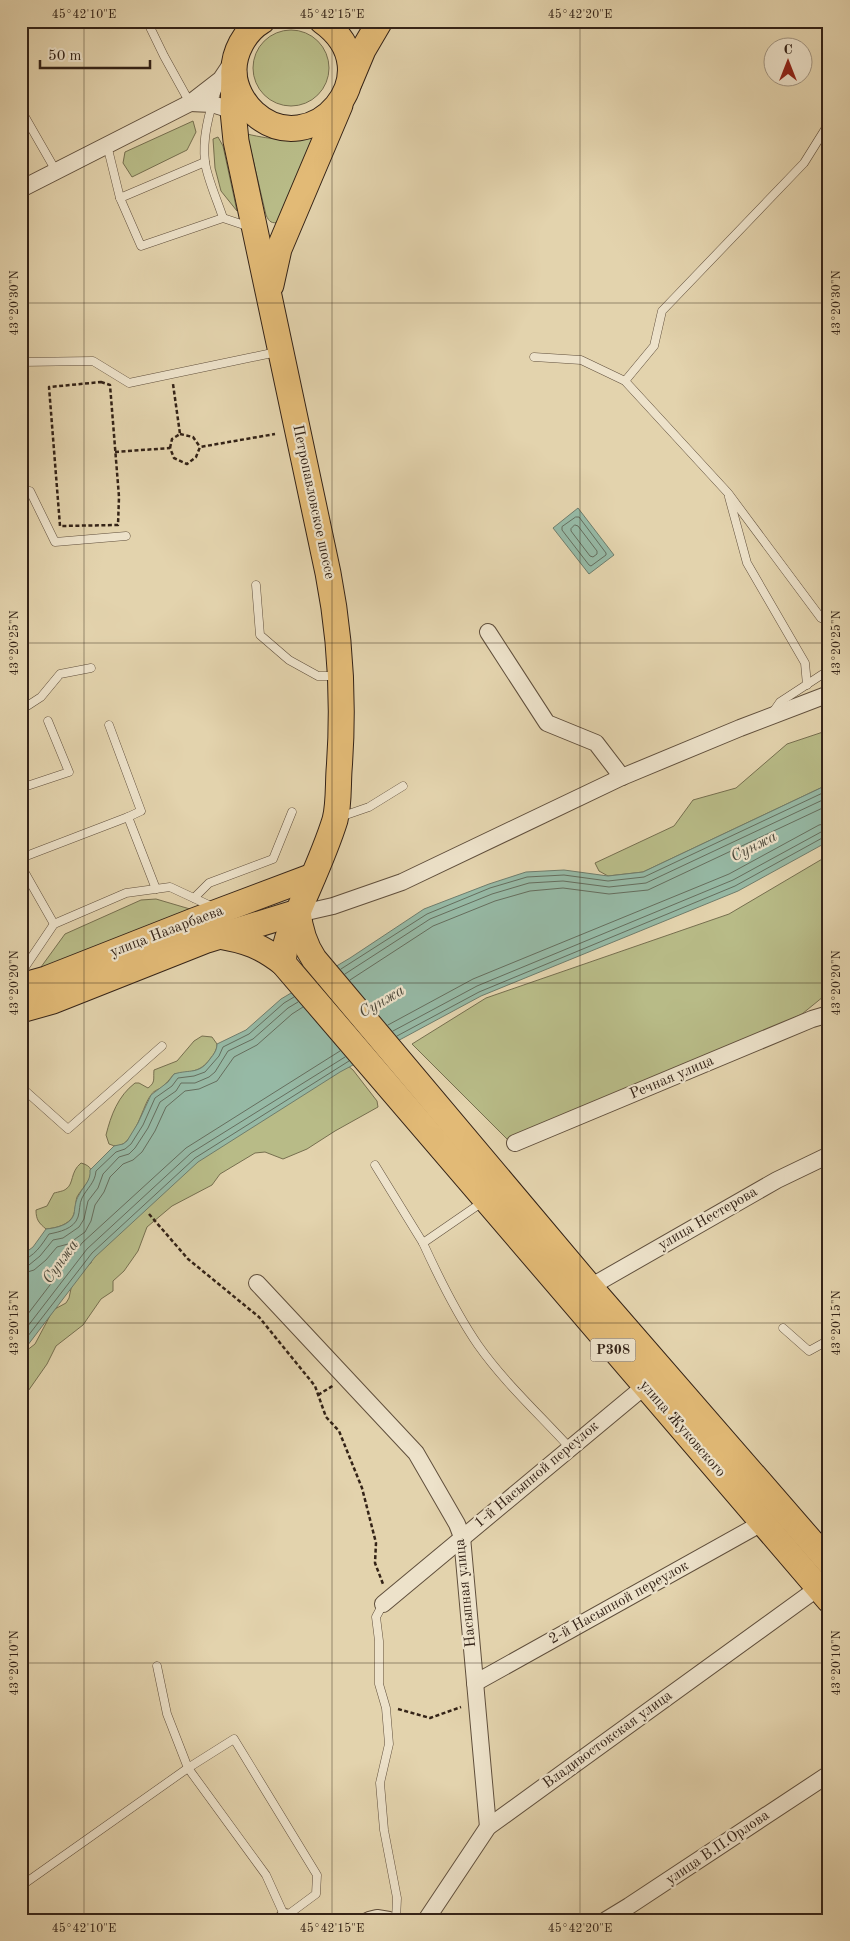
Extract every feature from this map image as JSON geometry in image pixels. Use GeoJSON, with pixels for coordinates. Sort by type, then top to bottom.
{"type":"FeatureCollection","features":[{"type":"Feature","properties":{"kind":"main road"},"geometry":{"type":"LineString","coordinates":[[262,21],[249,32],[241,43],[231,69],[222,107],[236,141],[269,294]]}},
{"type":"Feature","properties":{"kind":"main road"},"geometry":{"type":"LineString","coordinates":[[231,69],[238,90],[247,106],[260,118],[277,126],[296,128],[314,124],[330,115],[345,93],[350,66],[345,46],[334,30],[322,21]]}},
{"type":"Feature","properties":{"kind":"main road","name":"Петропавловское шоссе"},"geometry":{"type":"LineString","coordinates":[[289,971],[287,937],[314,876],[335,818],[341,748],[341,676],[337,625],[330,582],[269,294],[279,249],[363,50],[380,21]]}},
{"type":"Feature","properties":{"kind":"main road","name":"улица Назарбаева"},"geometry":{"type":"LineString","coordinates":[[21,986],[46,979],[314,876]]}},
{"type":"Feature","properties":{"kind":"main road"},"geometry":{"type":"LineString","coordinates":[[230,907],[298,912],[303,938],[314,959],[409,1091]]}},
{"type":"Feature","properties":{"kind":"main road","name":"улица Назарбаева"},"geometry":{"type":"LineString","coordinates":[[21,1010],[53,1001],[220,936],[298,912]]}},
{"type":"Feature","properties":{"kind":"main road"},"geometry":{"type":"LineString","coordinates":[[220,936],[251,943],[266,950],[409,1091]]}},
{"type":"Feature","properties":{"kind":"main road","name":"улица Жуковского"},"geometry":{"type":"LineString","coordinates":[[409,1091],[486,1200],[823,1594]]}},
{"type":"Feature","properties":{"kind":"main road","name":"P308"},"geometry":{"type":"LineString","coordinates":[[409,1091],[590,1287],[829,1562]]}},
{"type":"Feature","properties":{"kind":"street"},"geometry":{"type":"LineString","coordinates":[[21,189],[190,103],[231,69]]}},
{"type":"Feature","properties":{"kind":"street"},"geometry":{"type":"LineString","coordinates":[[190,103],[222,107],[260,118]]}},
{"type":"Feature","properties":{"kind":"street"},"geometry":{"type":"LineString","coordinates":[[488,632],[547,723],[596,743],[622,777]]}},
{"type":"Feature","properties":{"kind":"street"},"geometry":{"type":"LineString","coordinates":[[298,912],[334,906],[402,882],[622,777],[829,694]]}},
{"type":"Feature","properties":{"kind":"street","name":"Речная улица"},"geometry":{"type":"LineString","coordinates":[[515,1144],[812,1019],[829,1014]]}},
{"type":"Feature","properties":{"kind":"street","name":"улица Нестерова"},"geometry":{"type":"LineString","coordinates":[[590,1287],[777,1180],[829,1155]]}},
{"type":"Feature","properties":{"kind":"street","name":"Насыпная улица"},"geometry":{"type":"LineString","coordinates":[[257,1283],[416,1454],[457,1524],[462,1538],[488,1827]]}},
{"type":"Feature","properties":{"kind":"street","name":"1-й Насыпной переулок"},"geometry":{"type":"LineString","coordinates":[[386,1602],[645,1386]]}},
{"type":"Feature","properties":{"kind":"street","name":"2-й Насыпной переулок"},"geometry":{"type":"LineString","coordinates":[[475,1683],[762,1523]]}},
{"type":"Feature","properties":{"kind":"street","name":"Владивостокская улица"},"geometry":{"type":"LineString","coordinates":[[426,1920],[488,1827],[823,1594]]}},
{"type":"Feature","properties":{"kind":"street","name":"улица В.П.Орлова"},"geometry":{"type":"LineString","coordinates":[[606,1920],[829,1774]]}},
{"type":"Feature","properties":{"kind":"street"},"geometry":{"type":"LineString","coordinates":[[369,1920],[376,1918],[389,1920]]}},
{"type":"Feature","properties":{"kind":"lane"},"geometry":{"type":"LineString","coordinates":[[147,21],[190,103]]}},
{"type":"Feature","properties":{"kind":"lane"},"geometry":{"type":"LineString","coordinates":[[222,107],[206,135],[205,162],[223,218]]}},
{"type":"Feature","properties":{"kind":"lane"},"geometry":{"type":"LineString","coordinates":[[21,110],[56,171]]}},
{"type":"Feature","properties":{"kind":"lane"},"geometry":{"type":"LineString","coordinates":[[626,381],[654,346],[662,311],[804,163],[829,123]]}},
{"type":"Feature","properties":{"kind":"lane"},"geometry":{"type":"LineString","coordinates":[[107,145],[120,198],[141,246],[223,218],[255,228]]}},
{"type":"Feature","properties":{"kind":"lane"},"geometry":{"type":"LineString","coordinates":[[120,198],[205,162]]}},
{"type":"Feature","properties":{"kind":"lane"},"geometry":{"type":"LineString","coordinates":[[21,362],[93,362],[129,384],[280,352]]}},
{"type":"Feature","properties":{"kind":"lane"},"geometry":{"type":"LineString","coordinates":[[534,357],[581,360],[626,381],[728,493],[821,618],[829,622]]}},
{"type":"Feature","properties":{"kind":"lane"},"geometry":{"type":"LineString","coordinates":[[21,491],[30,492],[55,542],[126,536]]}},
{"type":"Feature","properties":{"kind":"lane"},"geometry":{"type":"LineString","coordinates":[[728,493],[747,563],[805,663],[807,685]]}},
{"type":"Feature","properties":{"kind":"lane"},"geometry":{"type":"LineString","coordinates":[[256,584],[260,635],[289,660],[318,676],[341,676]]}},
{"type":"Feature","properties":{"kind":"lane"},"geometry":{"type":"LineString","coordinates":[[21,710],[41,697],[60,674],[91,668]]}},
{"type":"Feature","properties":{"kind":"lane"},"geometry":{"type":"LineString","coordinates":[[771,716],[780,702],[829,670]]}},
{"type":"Feature","properties":{"kind":"lane"},"geometry":{"type":"LineString","coordinates":[[21,788],[69,772],[48,721]]}},
{"type":"Feature","properties":{"kind":"lane"},"geometry":{"type":"LineString","coordinates":[[21,858],[141,811],[109,725]]}},
{"type":"Feature","properties":{"kind":"lane"},"geometry":{"type":"LineString","coordinates":[[335,818],[369,807],[403,786]]}},
{"type":"Feature","properties":{"kind":"lane"},"geometry":{"type":"LineString","coordinates":[[194,898],[209,884],[273,860],[292,812]]}},
{"type":"Feature","properties":{"kind":"lane"},"geometry":{"type":"LineString","coordinates":[[128,817],[156,889]]}},
{"type":"Feature","properties":{"kind":"lane"},"geometry":{"type":"LineString","coordinates":[[21,866],[54,924]]}},
{"type":"Feature","properties":{"kind":"lane"},"geometry":{"type":"LineString","coordinates":[[21,973],[54,924],[126,892],[170,887],[194,898],[230,907]]}},
{"type":"Feature","properties":{"kind":"lane"},"geometry":{"type":"LineString","coordinates":[[21,1087],[68,1129],[162,1046]]}},
{"type":"Feature","properties":{"kind":"lane"},"geometry":{"type":"LineString","coordinates":[[375,1164],[423,1243],[450,1301],[478,1345],[507,1381],[570,1448]]}},
{"type":"Feature","properties":{"kind":"lane"},"geometry":{"type":"LineString","coordinates":[[423,1243],[486,1200]]}},
{"type":"Feature","properties":{"kind":"lane"},"geometry":{"type":"LineString","coordinates":[[783,1328],[809,1351],[829,1340]]}},
{"type":"Feature","properties":{"kind":"lane"},"geometry":{"type":"LineString","coordinates":[[386,1602],[376,1617],[379,1640],[379,1684],[384,1703],[389,1744],[380,1783],[384,1830],[397,1898],[396,1920]]}},
{"type":"Feature","properties":{"kind":"lane"},"geometry":{"type":"LineString","coordinates":[[21,1886],[188,1768],[234,1739],[317,1875],[316,1894],[284,1919],[266,1875],[188,1768],[166,1714],[156,1666]]}},
{"type":"Feature","properties":{"kind":"path"},"geometry":{"type":"LineString","coordinates":[[172,375],[180,434]]}},
{"type":"Feature","properties":{"kind":"path"},"geometry":{"type":"LineString","coordinates":[[102,382],[110,385],[115,452],[119,497],[118,525],[60,526],[50,387],[102,382]]}},
{"type":"Feature","properties":{"kind":"path"},"geometry":{"type":"LineString","coordinates":[[180,434],[193,437],[200,447],[196,457],[187,464],[174,458],[170,448],[172,439],[180,434]]}},
{"type":"Feature","properties":{"kind":"path"},"geometry":{"type":"LineString","coordinates":[[200,447],[275,434]]}},
{"type":"Feature","properties":{"kind":"path"},"geometry":{"type":"LineString","coordinates":[[115,452],[170,448]]}},
{"type":"Feature","properties":{"kind":"path"},"geometry":{"type":"LineString","coordinates":[[149,1214],[188,1259],[259,1317],[315,1386],[326,1417],[339,1431],[362,1488],[376,1543],[375,1563],[386,1602]]}},
{"type":"Feature","properties":{"kind":"path"},"geometry":{"type":"LineString","coordinates":[[384,1703],[404,1712],[430,1718],[476,1700]]}},
{"type":"Feature","properties":{"kind":"shaded area"},"geometry":{"type":"Polygon","coordinates":[[[291,30],[305,33],[318,41],[326,54],[329,68],[326,82],[318,95],[305,103],[291,106],[277,103],[264,95],[256,82],[253,68],[256,54],[264,41],[277,33],[291,30]]]}},
{"type":"Feature","properties":{"kind":"shaded area"},"geometry":{"type":"Polygon","coordinates":[[[193,121],[196,132],[187,150],[132,177],[123,163],[125,152],[193,121]]]}},
{"type":"Feature","properties":{"kind":"shaded area"},"geometry":{"type":"Polygon","coordinates":[[[319,133],[279,222],[271,222],[266,215],[247,134],[266,138],[292,139],[319,133]]]}},
{"type":"Feature","properties":{"kind":"shaded area"},"geometry":{"type":"Polygon","coordinates":[[[218,137],[223,146],[237,211],[221,191],[215,168],[213,139],[218,137]]]}},
{"type":"Feature","properties":{"kind":"shaded area"},"geometry":{"type":"Polygon","coordinates":[[[829,730],[829,784],[643,872],[608,876],[599,871],[595,863],[674,826],[693,800],[736,788],[787,744],[829,730]]]}},
{"type":"Feature","properties":{"kind":"shaded area"},"geometry":{"type":"Polygon","coordinates":[[[829,855],[829,992],[802,1014],[515,1147],[412,1044],[486,998],[729,914],[829,855]]]}},
{"type":"Feature","properties":{"kind":"shaded area"},"geometry":{"type":"Polygon","coordinates":[[[156,899],[190,909],[58,963],[41,967],[65,934],[141,900],[156,899]]]}},
{"type":"Feature","properties":{"kind":"shaded area"},"geometry":{"type":"Polygon","coordinates":[[[202,1036],[212,1037],[217,1044],[215,1052],[203,1067],[194,1071],[174,1074],[147,1101],[130,1137],[124,1143],[117,1146],[109,1144],[106,1135],[113,1113],[129,1088],[135,1083],[148,1088],[151,1086],[154,1070],[177,1061],[194,1041],[202,1036]]]}},
{"type":"Feature","properties":{"kind":"shaded area"},"geometry":{"type":"Polygon","coordinates":[[[347,1065],[377,1101],[378,1107],[307,1149],[283,1159],[265,1152],[255,1153],[220,1174],[212,1185],[172,1206],[147,1227],[138,1251],[124,1271],[113,1281],[113,1291],[101,1299],[83,1325],[56,1346],[47,1364],[21,1404],[21,1355],[35,1344],[53,1310],[66,1303],[72,1284],[91,1263],[95,1251],[170,1174],[347,1065]]]}},
{"type":"Feature","properties":{"kind":"shaded area"},"geometry":{"type":"Polygon","coordinates":[[[81,1163],[91,1169],[91,1174],[90,1179],[77,1197],[73,1217],[63,1225],[46,1229],[38,1221],[36,1210],[47,1206],[54,1193],[68,1187],[75,1170],[81,1163]]]}},
{"type":"Feature","properties":{"kind":"water"},"geometry":{"type":"Polygon","coordinates":[[[578,508],[614,555],[589,574],[553,528],[578,508]]]}},
{"type":"Feature","properties":{"kind":"water","name":"Сунжа"},"geometry":{"type":"Polygon","coordinates":[[[829,784],[829,841],[738,891],[481,996],[340,1072],[198,1162],[95,1257],[21,1354],[21,1256],[33,1247],[46,1229],[58,1227],[70,1221],[74,1214],[78,1197],[88,1180],[90,1170],[114,1146],[127,1141],[151,1095],[168,1082],[174,1074],[194,1071],[202,1067],[214,1054],[217,1044],[246,1030],[281,999],[350,958],[424,909],[526,872],[564,870],[608,876],[643,872],[829,784]]]}}]}
